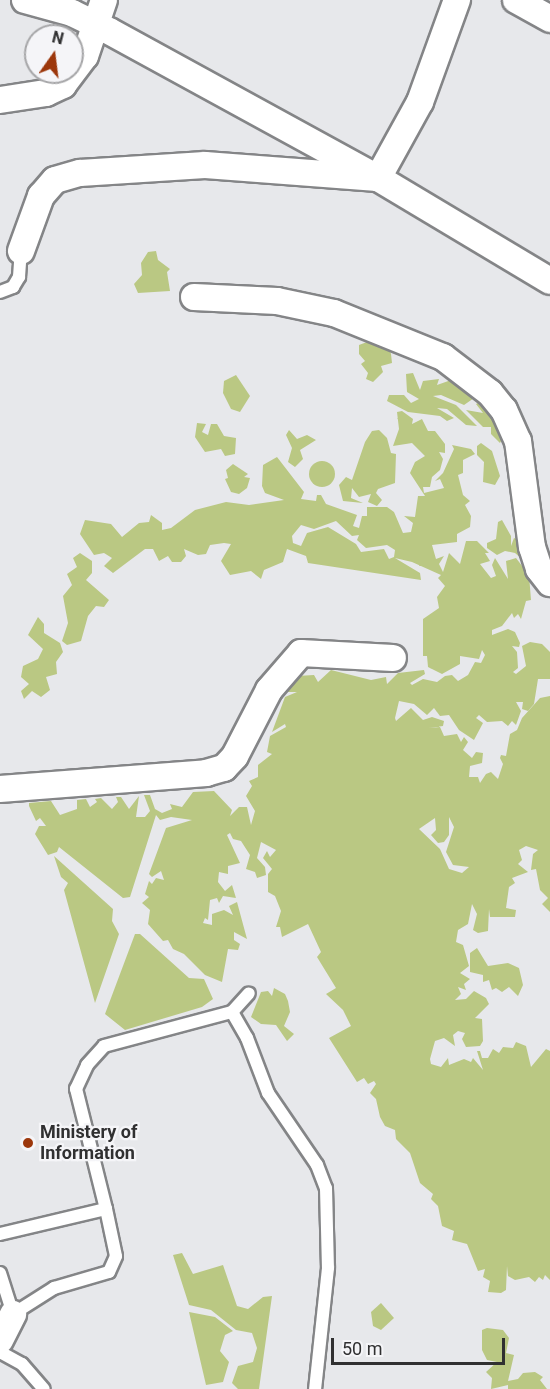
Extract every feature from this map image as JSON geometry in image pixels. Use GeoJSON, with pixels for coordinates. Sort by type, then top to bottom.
{"type":"FeatureCollection","features":[{"type":"Feature","properties":{"kind":"street"},"geometry":{"type":"LineString","coordinates":[[25,0],[72,13],[95,25],[378,178],[550,281]]}},
{"type":"Feature","properties":{"kind":"street"},"geometry":{"type":"LineString","coordinates":[[0,100],[46,93],[63,85],[85,56],[104,0]]}},
{"type":"Feature","properties":{"kind":"street"},"geometry":{"type":"LineString","coordinates":[[378,178],[420,102],[457,0]]}},
{"type":"Feature","properties":{"kind":"street"},"geometry":{"type":"LineString","coordinates":[[516,0],[550,19]]}},
{"type":"Feature","properties":{"kind":"street"},"geometry":{"type":"LineString","coordinates":[[21,251],[41,196],[55,180],[80,173],[205,165],[378,178]]}},
{"type":"Feature","properties":{"kind":"street"},"geometry":{"type":"LineString","coordinates":[[194,297],[278,301],[334,313],[443,357],[466,374],[504,410],[518,441],[532,547],[539,569],[550,583]]}},
{"type":"Feature","properties":{"kind":"street"},"geometry":{"type":"LineString","coordinates":[[0,789],[206,773],[224,768],[235,756],[269,690],[301,652],[393,658]]}},
{"type":"Feature","properties":{"kind":"street"},"geometry":{"type":"LineString","coordinates":[[0,1340],[13,1314]]}},
{"type":"Feature","properties":{"kind":"lane"},"geometry":{"type":"LineString","coordinates":[[0,292],[13,287],[19,277],[21,251]]}},
{"type":"Feature","properties":{"kind":"lane"},"geometry":{"type":"LineString","coordinates":[[0,1273],[13,1314],[54,1288],[109,1272],[116,1256],[76,1089],[87,1065],[104,1046],[232,1012],[249,993]]}},
{"type":"Feature","properties":{"kind":"lane"},"geometry":{"type":"LineString","coordinates":[[232,1012],[247,1038],[268,1094],[317,1165],[326,1188],[328,1269],[315,1389]]}},
{"type":"Feature","properties":{"kind":"lane"},"geometry":{"type":"LineString","coordinates":[[0,1234],[106,1209]]}},
{"type":"Feature","properties":{"kind":"lane"},"geometry":{"type":"LineString","coordinates":[[0,1352],[22,1364],[44,1389]]}},
{"type":"Feature","properties":{"kind":"green space"},"geometry":{"type":"Polygon","coordinates":[[[156,251],[158,260],[170,269],[167,272],[170,291],[138,293],[134,284],[142,275],[141,263],[148,252],[156,251]]]}},
{"type":"Feature","properties":{"kind":"green space"},"geometry":{"type":"Polygon","coordinates":[[[367,342],[389,348],[391,354],[392,363],[381,366],[383,372],[373,382],[366,379],[368,373],[361,364],[365,361],[359,354],[359,345],[367,342]]]}},
{"type":"Feature","properties":{"kind":"green space"},"geometry":{"type":"Polygon","coordinates":[[[413,373],[420,390],[423,381],[439,379],[437,385],[454,379],[477,396],[464,405],[441,395],[433,396],[456,405],[477,426],[466,425],[447,409],[437,408],[454,418],[447,421],[440,416],[408,412],[387,401],[389,395],[404,395],[411,403],[419,399],[407,392],[406,374],[413,373]]]}},
{"type":"Feature","properties":{"kind":"green space"},"geometry":{"type":"Polygon","coordinates":[[[236,375],[250,396],[240,412],[231,409],[223,393],[224,381],[236,375]]]}},
{"type":"Feature","properties":{"kind":"green space"},"geometry":{"type":"Polygon","coordinates":[[[480,402],[488,414],[494,415],[503,437],[500,443],[491,434],[491,427],[483,427],[466,410],[483,413],[476,404],[480,402]]]}},
{"type":"Feature","properties":{"kind":"green space"},"geometry":{"type":"Polygon","coordinates":[[[402,411],[413,419],[412,424],[422,419],[428,431],[435,431],[445,444],[445,453],[439,452],[443,459],[440,470],[432,477],[430,487],[423,487],[424,493],[444,488],[440,479],[435,481],[443,473],[454,449],[452,445],[471,449],[475,454],[463,460],[463,473],[458,475],[463,495],[470,501],[465,505],[471,516],[470,527],[457,534],[457,542],[432,545],[436,559],[444,556],[439,564],[443,572],[449,553],[460,564],[466,541],[477,541],[489,553],[485,553],[490,561],[480,564],[491,578],[496,576],[492,565],[495,558],[508,579],[506,561],[516,558],[529,575],[531,600],[526,601],[521,619],[518,614],[514,618],[512,613],[502,626],[492,630],[492,635],[508,629],[515,632],[520,643],[519,647],[512,646],[517,652],[518,668],[513,672],[516,674],[526,666],[522,646],[530,642],[542,644],[550,652],[550,679],[538,679],[534,704],[528,711],[522,709],[523,702],[516,702],[521,711],[516,725],[512,721],[508,726],[502,721],[487,722],[479,715],[476,718],[483,723],[474,740],[459,730],[449,715],[440,716],[434,708],[427,715],[414,704],[399,701],[395,718],[396,721],[411,708],[423,720],[432,717],[444,721],[443,726],[429,728],[440,727],[444,736],[457,734],[461,742],[464,737],[468,742],[463,750],[472,758],[476,752],[483,753],[482,763],[470,766],[469,777],[478,777],[480,783],[486,774],[491,772],[498,779],[503,764],[500,758],[501,755],[506,756],[510,734],[517,730],[522,718],[540,698],[550,696],[550,912],[542,904],[548,898],[540,890],[536,869],[531,870],[533,854],[538,850],[526,846],[519,850],[522,860],[518,864],[528,872],[512,878],[515,883],[509,887],[506,908],[516,910],[515,917],[490,917],[489,909],[488,931],[478,933],[473,930],[477,914],[472,904],[468,924],[458,930],[456,942],[463,945],[469,966],[460,973],[470,979],[464,984],[466,990],[458,987],[461,994],[455,1000],[466,999],[474,991],[486,998],[489,1004],[475,1018],[482,1019],[483,1041],[480,1046],[466,1047],[462,1039],[465,1033],[458,1031],[453,1035],[455,1046],[444,1038],[435,1041],[430,1059],[431,1064],[441,1067],[448,1058],[449,1065],[464,1059],[471,1062],[473,1058],[483,1070],[477,1051],[480,1051],[482,1058],[488,1058],[493,1049],[499,1053],[503,1047],[513,1048],[516,1042],[526,1046],[531,1067],[546,1049],[550,1051],[550,1280],[545,1275],[543,1280],[539,1277],[535,1282],[529,1277],[515,1280],[508,1276],[507,1266],[506,1290],[501,1293],[488,1292],[490,1281],[483,1277],[485,1269],[478,1271],[467,1244],[452,1240],[454,1231],[442,1226],[438,1206],[431,1199],[433,1194],[420,1183],[410,1153],[396,1139],[395,1130],[385,1126],[380,1117],[376,1099],[370,1093],[376,1084],[374,1081],[368,1084],[364,1078],[357,1082],[329,1038],[351,1026],[343,1010],[326,994],[336,988],[317,957],[321,952],[308,924],[282,937],[280,927],[276,927],[281,911],[275,896],[268,892],[268,874],[272,869],[263,858],[267,851],[270,857],[276,850],[261,842],[257,858],[265,867],[266,875],[257,878],[255,872],[246,869],[250,855],[241,841],[233,839],[230,833],[227,835],[240,863],[228,866],[228,874],[219,872],[218,882],[225,891],[232,885],[236,898],[223,896],[219,903],[217,898],[210,900],[208,920],[205,918],[203,923],[212,925],[212,914],[224,910],[233,915],[229,906],[237,902],[247,939],[234,932],[234,940],[240,944],[238,950],[228,949],[222,982],[205,975],[184,954],[173,949],[168,940],[163,941],[148,924],[150,910],[142,903],[149,897],[145,894],[149,881],[152,884],[156,878],[164,880],[161,871],[152,877],[149,874],[166,828],[192,820],[171,817],[160,820],[156,815],[130,897],[123,898],[59,847],[57,852],[48,855],[35,834],[39,826],[46,826],[40,818],[36,821],[29,806],[29,803],[51,801],[60,815],[77,809],[77,800],[86,799],[90,807],[97,802],[95,799],[101,798],[112,809],[118,802],[116,797],[121,797],[129,809],[139,796],[136,817],[145,817],[150,811],[144,795],[150,795],[155,809],[162,813],[172,809],[170,804],[182,807],[193,792],[214,791],[232,810],[230,816],[239,807],[247,807],[251,825],[255,811],[246,796],[252,786],[249,781],[258,777],[258,765],[272,754],[267,752],[270,736],[286,727],[285,724],[272,732],[285,697],[297,692],[288,692],[286,686],[297,676],[314,675],[318,682],[331,670],[371,680],[386,677],[387,684],[398,673],[424,670],[425,674],[410,683],[412,685],[423,679],[437,682],[445,676],[452,675],[458,681],[468,675],[475,662],[481,663],[485,655],[482,650],[479,659],[460,656],[460,664],[442,674],[428,667],[427,656],[423,656],[423,619],[439,608],[437,597],[445,586],[438,578],[441,575],[412,562],[395,558],[420,573],[421,580],[308,563],[306,556],[287,549],[283,562],[264,570],[261,579],[251,571],[230,575],[221,561],[231,544],[224,543],[210,545],[206,554],[198,555],[184,549],[186,556],[181,562],[172,562],[168,556],[159,561],[153,549],[145,549],[113,573],[104,566],[112,558],[104,553],[94,555],[80,534],[85,520],[111,524],[122,537],[139,523],[149,522],[151,515],[162,523],[162,530],[171,528],[195,510],[226,502],[249,505],[284,500],[265,493],[262,486],[263,465],[277,457],[304,492],[301,499],[316,501],[317,495],[321,495],[326,504],[357,515],[353,526],[359,528],[362,516],[367,516],[367,507],[387,507],[394,512],[403,533],[411,532],[413,523],[404,516],[415,517],[418,496],[425,496],[410,473],[415,462],[425,456],[412,443],[393,446],[399,429],[397,412],[402,411]],[[336,521],[314,529],[301,525],[292,536],[293,543],[301,546],[307,533],[328,527],[356,544],[361,552],[384,549],[389,559],[394,557],[395,550],[387,545],[366,548],[357,540],[359,535],[352,536],[336,521]],[[449,817],[449,835],[444,842],[438,843],[431,835],[436,830],[435,818],[419,829],[440,849],[449,869],[462,873],[469,867],[453,865],[446,852],[454,827],[449,817]]]}},
{"type":"Feature","properties":{"kind":"green space"},"geometry":{"type":"Polygon","coordinates":[[[197,423],[206,424],[202,432],[208,435],[211,424],[217,424],[224,436],[236,438],[235,454],[225,456],[221,449],[205,452],[195,437],[197,423]]]}},
{"type":"Feature","properties":{"kind":"green space"},"geometry":{"type":"Polygon","coordinates":[[[289,430],[297,439],[307,435],[316,440],[300,450],[303,459],[295,467],[288,462],[292,448],[286,435],[289,430]]]}},
{"type":"Feature","properties":{"kind":"green space"},"geometry":{"type":"Polygon","coordinates":[[[379,430],[387,438],[391,453],[396,454],[395,483],[378,489],[376,493],[382,500],[377,506],[368,502],[371,494],[359,497],[352,488],[351,498],[363,503],[343,501],[339,485],[346,477],[352,480],[365,442],[372,431],[379,430]]]}},
{"type":"Feature","properties":{"kind":"green space"},"geometry":{"type":"Polygon","coordinates":[[[481,443],[492,451],[500,476],[495,485],[483,482],[484,462],[477,455],[477,446],[481,443]]]}},
{"type":"Feature","properties":{"kind":"green space"},"geometry":{"type":"Polygon","coordinates":[[[322,461],[331,465],[335,474],[331,483],[322,487],[313,483],[309,474],[313,465],[322,461]]]}},
{"type":"Feature","properties":{"kind":"green space"},"geometry":{"type":"Polygon","coordinates":[[[233,464],[248,474],[244,477],[250,478],[247,488],[239,494],[231,492],[225,479],[228,478],[226,470],[233,464]]]}},
{"type":"Feature","properties":{"kind":"green space"},"geometry":{"type":"Polygon","coordinates":[[[502,520],[511,536],[511,546],[514,538],[523,542],[522,559],[515,553],[505,551],[497,555],[487,548],[487,543],[496,539],[498,522],[502,520]]]}},
{"type":"Feature","properties":{"kind":"green space"},"geometry":{"type":"Polygon","coordinates":[[[80,553],[92,561],[92,573],[86,580],[109,600],[104,607],[96,606],[88,616],[81,641],[67,645],[62,641],[68,623],[63,596],[72,585],[67,574],[77,567],[73,558],[80,553]]]}},
{"type":"Feature","properties":{"kind":"green space"},"geometry":{"type":"Polygon","coordinates":[[[38,617],[44,624],[44,633],[60,643],[63,652],[56,662],[57,674],[46,677],[50,690],[41,697],[32,691],[24,699],[21,691],[29,684],[21,677],[23,666],[38,659],[43,649],[28,635],[38,617]]]}},
{"type":"Feature","properties":{"kind":"green space"},"geometry":{"type":"Polygon","coordinates":[[[54,856],[113,909],[112,921],[119,934],[95,1003],[64,890],[68,883],[61,877],[54,856]]]}},
{"type":"Feature","properties":{"kind":"green space"},"geometry":{"type":"Polygon","coordinates":[[[135,934],[140,934],[189,978],[204,979],[213,999],[202,1007],[125,1030],[105,1014],[135,934]]]}},
{"type":"Feature","properties":{"kind":"green space"},"geometry":{"type":"Polygon","coordinates":[[[477,948],[488,966],[508,963],[519,968],[523,985],[518,996],[509,987],[502,992],[496,988],[492,990],[489,980],[483,982],[483,975],[470,972],[470,953],[477,948]]]}},
{"type":"Feature","properties":{"kind":"green space"},"geometry":{"type":"Polygon","coordinates":[[[274,988],[285,994],[288,1001],[290,1012],[284,1026],[294,1034],[287,1041],[276,1025],[261,1024],[251,1017],[261,992],[268,991],[272,996],[274,988]]]}},
{"type":"Feature","properties":{"kind":"green space"},"geometry":{"type":"Polygon","coordinates":[[[182,1253],[193,1274],[223,1265],[237,1306],[248,1309],[263,1297],[272,1296],[259,1389],[238,1389],[232,1383],[238,1366],[253,1362],[257,1348],[252,1333],[236,1330],[211,1310],[189,1305],[173,1255],[182,1253]]]}},
{"type":"Feature","properties":{"kind":"green space"},"geometry":{"type":"Polygon","coordinates":[[[381,1303],[394,1318],[381,1330],[373,1326],[371,1312],[381,1303]]]}},
{"type":"Feature","properties":{"kind":"green space"},"geometry":{"type":"Polygon","coordinates":[[[189,1312],[215,1317],[233,1331],[225,1335],[220,1351],[229,1362],[223,1382],[206,1385],[189,1312]]]}},
{"type":"Feature","properties":{"kind":"green space"},"geometry":{"type":"Polygon","coordinates":[[[487,1328],[503,1330],[509,1338],[506,1353],[514,1355],[508,1381],[518,1379],[523,1373],[535,1372],[543,1377],[540,1380],[547,1389],[508,1389],[508,1385],[491,1389],[492,1378],[486,1372],[497,1362],[487,1360],[482,1350],[482,1330],[487,1328]]]}},
{"type":"Feature","properties":{"kind":"place","name":"Ministery of Information"},"geometry":{"type":"Point","coordinates":[28,1143]}}]}
